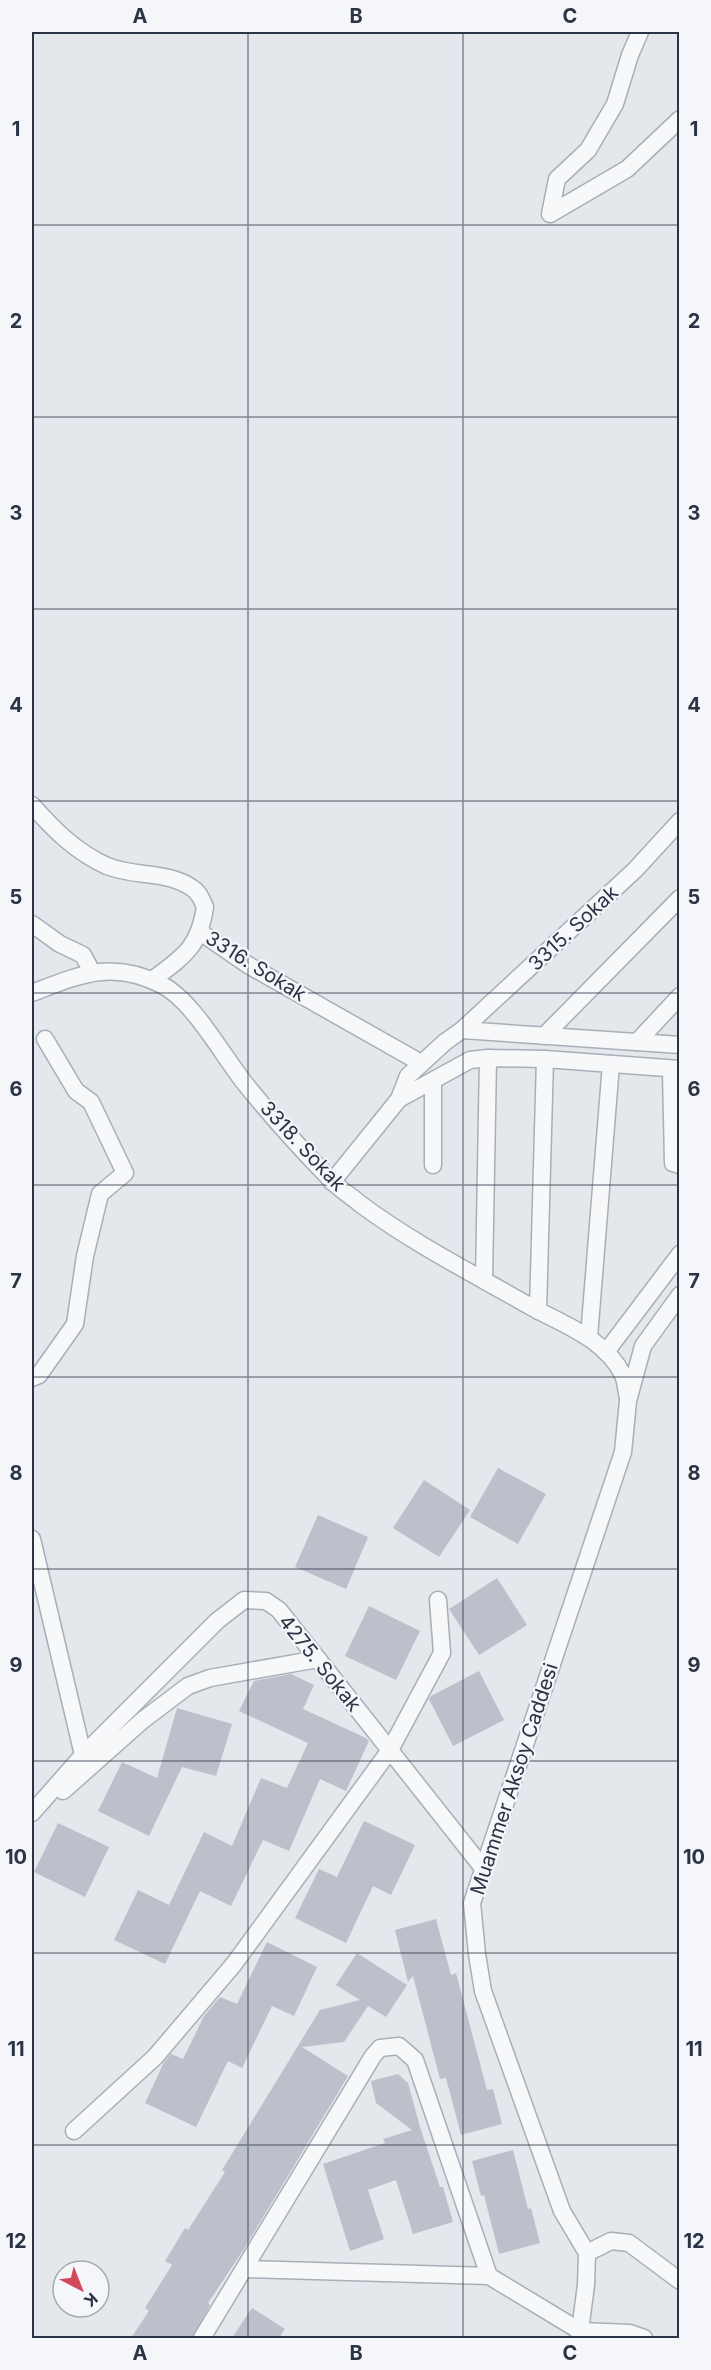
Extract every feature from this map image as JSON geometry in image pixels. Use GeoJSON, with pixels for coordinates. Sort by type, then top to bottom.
{"type":"FeatureCollection","features":[{"type":"Feature","properties":{"kind":"street"},"geometry":{"type":"LineString","coordinates":[[640,32],[630,55],[615,104],[588,150],[557,179],[550,214],[627,169],[680,119]]}},
{"type":"Feature","properties":{"kind":"street","name":"3316. Sokak"},"geometry":{"type":"LineString","coordinates":[[32,806],[65,840],[109,867],[176,881],[193,888],[199,894],[205,907],[200,932],[248,965],[421,1063]]}},
{"type":"Feature","properties":{"kind":"street","name":"3315. Sokak"},"geometry":{"type":"LineString","coordinates":[[399,1100],[408,1076],[421,1063],[462,1030],[635,870],[680,821]]}},
{"type":"Feature","properties":{"kind":"street"},"geometry":{"type":"LineString","coordinates":[[544,1036],[680,898]]}},
{"type":"Feature","properties":{"kind":"street"},"geometry":{"type":"LineString","coordinates":[[32,924],[60,944],[83,955],[92,972]]}},
{"type":"Feature","properties":{"kind":"street"},"geometry":{"type":"LineString","coordinates":[[152,980],[187,952],[200,932]]}},
{"type":"Feature","properties":{"kind":"street","name":"3318. Sokak"},"geometry":{"type":"LineString","coordinates":[[32,993],[66,979],[92,972],[110,971],[136,975],[165,986],[197,1018],[244,1083],[332,1182],[388,1225],[538,1311],[589,1337],[606,1352],[624,1376],[628,1401]]}},
{"type":"Feature","properties":{"kind":"street"},"geometry":{"type":"LineString","coordinates":[[637,1042],[680,996]]}},
{"type":"Feature","properties":{"kind":"street"},"geometry":{"type":"LineString","coordinates":[[462,1030],[680,1045]]}},
{"type":"Feature","properties":{"kind":"street"},"geometry":{"type":"LineString","coordinates":[[32,1378],[39,1375],[75,1324],[85,1256],[100,1194],[125,1173],[91,1102],[76,1091],[45,1039]]}},
{"type":"Feature","properties":{"kind":"street"},"geometry":{"type":"LineString","coordinates":[[332,1182],[399,1100],[470,1060],[488,1058],[545,1059],[675,1070],[673,1163],[680,1165]]}},
{"type":"Feature","properties":{"kind":"street"},"geometry":{"type":"LineString","coordinates":[[484,1280],[488,1058]]}},
{"type":"Feature","properties":{"kind":"street"},"geometry":{"type":"LineString","coordinates":[[538,1311],[545,1059]]}},
{"type":"Feature","properties":{"kind":"street"},"geometry":{"type":"LineString","coordinates":[[589,1337],[611,1065]]}},
{"type":"Feature","properties":{"kind":"street"},"geometry":{"type":"LineString","coordinates":[[433,1082],[433,1165]]}},
{"type":"Feature","properties":{"kind":"street"},"geometry":{"type":"LineString","coordinates":[[606,1352],[680,1254]]}},
{"type":"Feature","properties":{"kind":"street","name":"Muammer Aksoy Caddesi"},"geometry":{"type":"LineString","coordinates":[[587,2253],[562,2211],[483,1991],[472,1903],[623,1452],[628,1401],[643,1347],[680,1295]]}},
{"type":"Feature","properties":{"kind":"street"},"geometry":{"type":"LineString","coordinates":[[32,1539],[83,1755]]}},
{"type":"Feature","properties":{"kind":"street","name":"4275. Sokak"},"geometry":{"type":"LineString","coordinates":[[32,1813],[83,1755],[217,1621],[244,1600],[266,1601],[279,1610],[483,1868]]}},
{"type":"Feature","properties":{"kind":"street"},"geometry":{"type":"LineString","coordinates":[[74,2131],[155,2057],[226,1972],[390,1750],[442,1653],[438,1600]]}},
{"type":"Feature","properties":{"kind":"street"},"geometry":{"type":"LineString","coordinates":[[32,1819],[143,1720],[188,1686],[210,1678],[318,1659]]}},
{"type":"Feature","properties":{"kind":"street"},"geometry":{"type":"LineString","coordinates":[[202,2338],[380,2048],[399,2046],[415,2060],[489,2276]]}},
{"type":"Feature","properties":{"kind":"street"},"geometry":{"type":"LineString","coordinates":[[580,2335],[587,2253],[612,2241],[629,2242],[680,2281]]}},
{"type":"Feature","properties":{"kind":"street"},"geometry":{"type":"LineString","coordinates":[[245,2269],[489,2276],[580,2335],[630,2333],[644,2338]]}},
{"type":"Feature","properties":{"kind":"building"},"geometry":{"type":"Polygon","coordinates":[[[498,1468],[546,1494],[518,1544],[470,1517],[498,1468]]]}},
{"type":"Feature","properties":{"kind":"building"},"geometry":{"type":"Polygon","coordinates":[[[424,1480],[470,1510],[439,1557],[393,1528],[424,1480]]]}},
{"type":"Feature","properties":{"kind":"building"},"geometry":{"type":"Polygon","coordinates":[[[318,1515],[368,1537],[346,1589],[295,1567],[318,1515]]]}},
{"type":"Feature","properties":{"kind":"building"},"geometry":{"type":"Polygon","coordinates":[[[497,1578],[527,1625],[479,1655],[449,1609],[497,1578]]]}},
{"type":"Feature","properties":{"kind":"building"},"geometry":{"type":"Polygon","coordinates":[[[369,1606],[420,1631],[396,1680],[345,1656],[369,1606]]]}},
{"type":"Feature","properties":{"kind":"building"},"geometry":{"type":"Polygon","coordinates":[[[479,1671],[504,1720],[453,1746],[429,1699],[479,1671]]]}},
{"type":"Feature","properties":{"kind":"building"},"geometry":{"type":"Polygon","coordinates":[[[291,1674],[314,1685],[303,1709],[369,1741],[346,1791],[320,1779],[289,1851],[263,1840],[231,1906],[200,1891],[165,1964],[114,1940],[138,1890],[169,1905],[204,1832],[232,1846],[261,1778],[287,1788],[308,1743],[239,1711],[254,1681],[291,1674]]]}},
{"type":"Feature","properties":{"kind":"building"},"geometry":{"type":"Polygon","coordinates":[[[177,1708],[232,1724],[216,1776],[182,1767],[149,1836],[98,1811],[122,1762],[157,1778],[177,1708]]]}},
{"type":"Feature","properties":{"kind":"building"},"geometry":{"type":"Polygon","coordinates":[[[364,1821],[415,1845],[391,1895],[373,1886],[346,1943],[295,1918],[319,1869],[337,1877],[364,1821]]]}},
{"type":"Feature","properties":{"kind":"building"},"geometry":{"type":"Polygon","coordinates":[[[58,1823],[109,1847],[85,1897],[34,1872],[58,1823]]]}},
{"type":"Feature","properties":{"kind":"building"},"geometry":{"type":"Polygon","coordinates":[[[436,1919],[451,1975],[456,1973],[487,2090],[493,2089],[502,2124],[461,2135],[446,2078],[440,2079],[413,1976],[408,1982],[395,1930],[436,1919]]]}},
{"type":"Feature","properties":{"kind":"building"},"geometry":{"type":"Polygon","coordinates":[[[267,1942],[317,1967],[294,2016],[272,2006],[242,2068],[228,2061],[196,2127],[145,2103],[164,2062],[171,2054],[183,2059],[204,2016],[220,1997],[237,2004],[267,1942]]]}},
{"type":"Feature","properties":{"kind":"building"},"geometry":{"type":"Polygon","coordinates":[[[357,1953],[407,1985],[386,2017],[368,2006],[344,2042],[302,2047],[348,2076],[244,2249],[208,2303],[210,2305],[192,2338],[131,2338],[149,2311],[145,2308],[172,2265],[165,2261],[185,2228],[188,2230],[225,2172],[222,2170],[320,2010],[360,2000],[336,1985],[357,1953]]]}},
{"type":"Feature","properties":{"kind":"building"},"geometry":{"type":"Polygon","coordinates":[[[398,2074],[408,2083],[420,2127],[440,2187],[443,2187],[453,2222],[413,2234],[396,2180],[368,2190],[384,2239],[350,2251],[323,2164],[385,2143],[383,2139],[412,2130],[376,2103],[371,2081],[398,2074]]]}},
{"type":"Feature","properties":{"kind":"building"},"geometry":{"type":"Polygon","coordinates":[[[513,2150],[528,2209],[531,2208],[540,2243],[499,2254],[484,2195],[481,2196],[472,2161],[513,2150]]]}},
{"type":"Feature","properties":{"kind":"building"},"geometry":{"type":"Polygon","coordinates":[[[252,2308],[285,2329],[279,2338],[232,2338],[252,2308]]]}}]}
